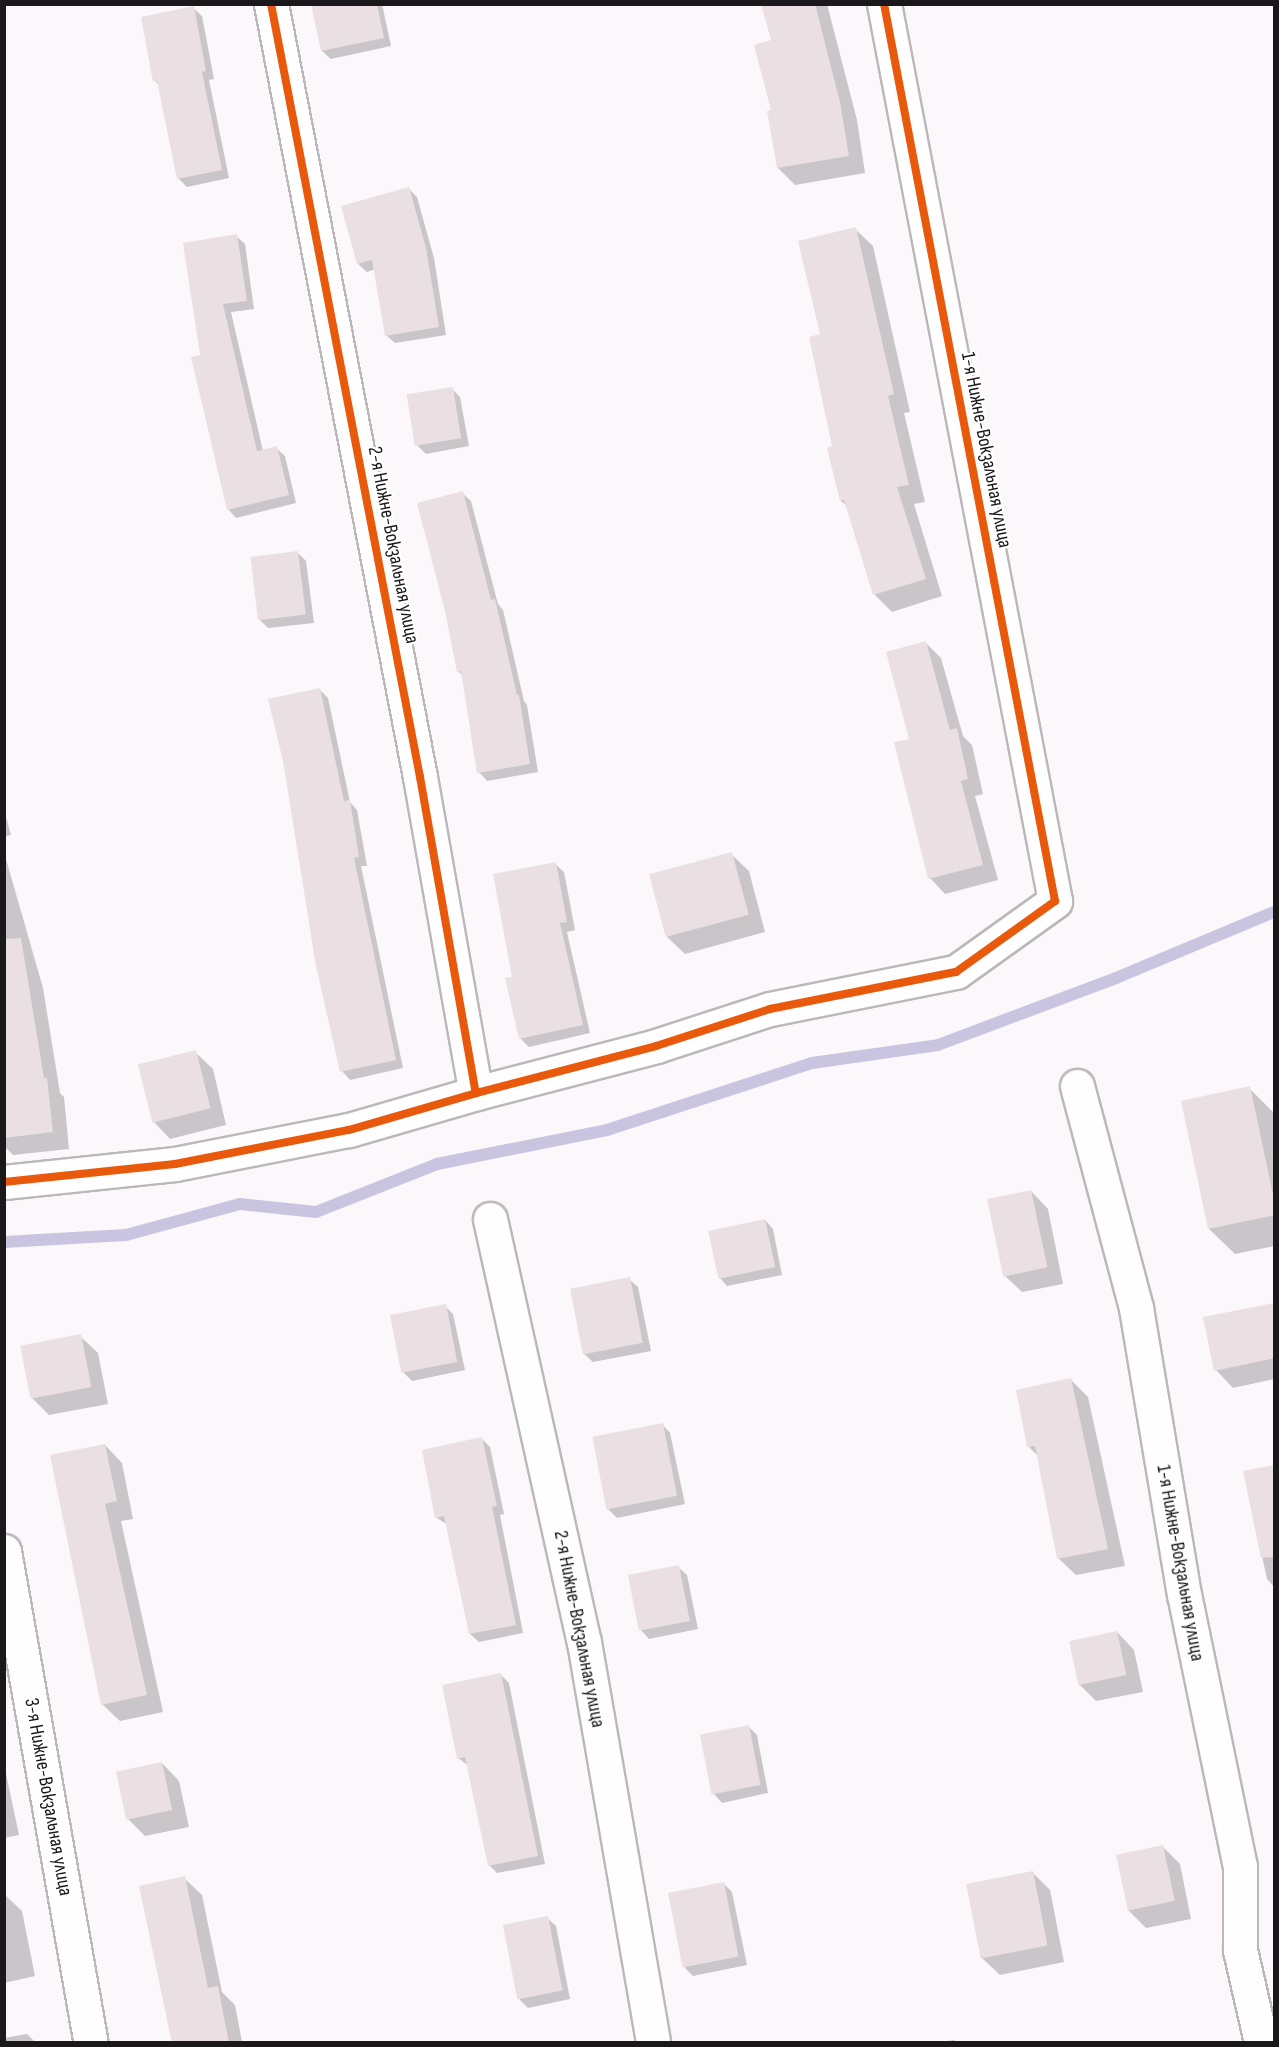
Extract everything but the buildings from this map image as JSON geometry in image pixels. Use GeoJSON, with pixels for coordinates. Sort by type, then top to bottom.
{"type":"FeatureCollection","features":[{"type":"Feature","properties":{"kind":"street","name":"2-я Нижне-Вокзальная улица"},"geometry":{"type":"LineString","coordinates":[[270,4],[416,754],[476,1093]]}},
{"type":"Feature","properties":{"kind":"street","name":"1-я Нижне-Вокзальная улица"},"geometry":{"type":"LineString","coordinates":[[476,1093],[656,1046],[770,1009],[956,972],[1055,901],[884,4]]}},
{"type":"Feature","properties":{"kind":"street","name":"1-я Нижне-Вокзальная улица"},"geometry":{"type":"LineString","coordinates":[[1077,1086],[1136,1308],[1184,1594],[1240,1866],[1240,1950],[1262,2043]]}},
{"type":"Feature","properties":{"kind":"street"},"geometry":{"type":"LineString","coordinates":[[4,1182],[175,1164],[349,1130],[476,1093]]}},
{"type":"Feature","properties":{"kind":"street","name":"2-я Нижне-Вокзальная улица"},"geometry":{"type":"LineString","coordinates":[[490,1219],[584,1642],[653,2043]]}},
{"type":"Feature","properties":{"kind":"street","name":"3-я Нижне-Вокзальная улица"},"geometry":{"type":"LineString","coordinates":[[4,1551],[91,2043]]}},
{"type":"Feature","properties":{"kind":"waterway"},"geometry":{"type":"LineString","coordinates":[[4,1242],[126,1235],[240,1204],[316,1212],[437,1164],[607,1130],[812,1063],[938,1045],[1116,978],[1274,912]]}},
{"type":"Feature","properties":{"kind":"cycle path"},"geometry":{"type":"LineString","coordinates":[[271,4],[420,777],[476,1093]]}},
{"type":"Feature","properties":{"kind":"cycle path"},"geometry":{"type":"LineString","coordinates":[[4,1182],[175,1164],[349,1130],[476,1093],[656,1046],[770,1009],[956,972],[1055,901],[884,4]]}}]}
